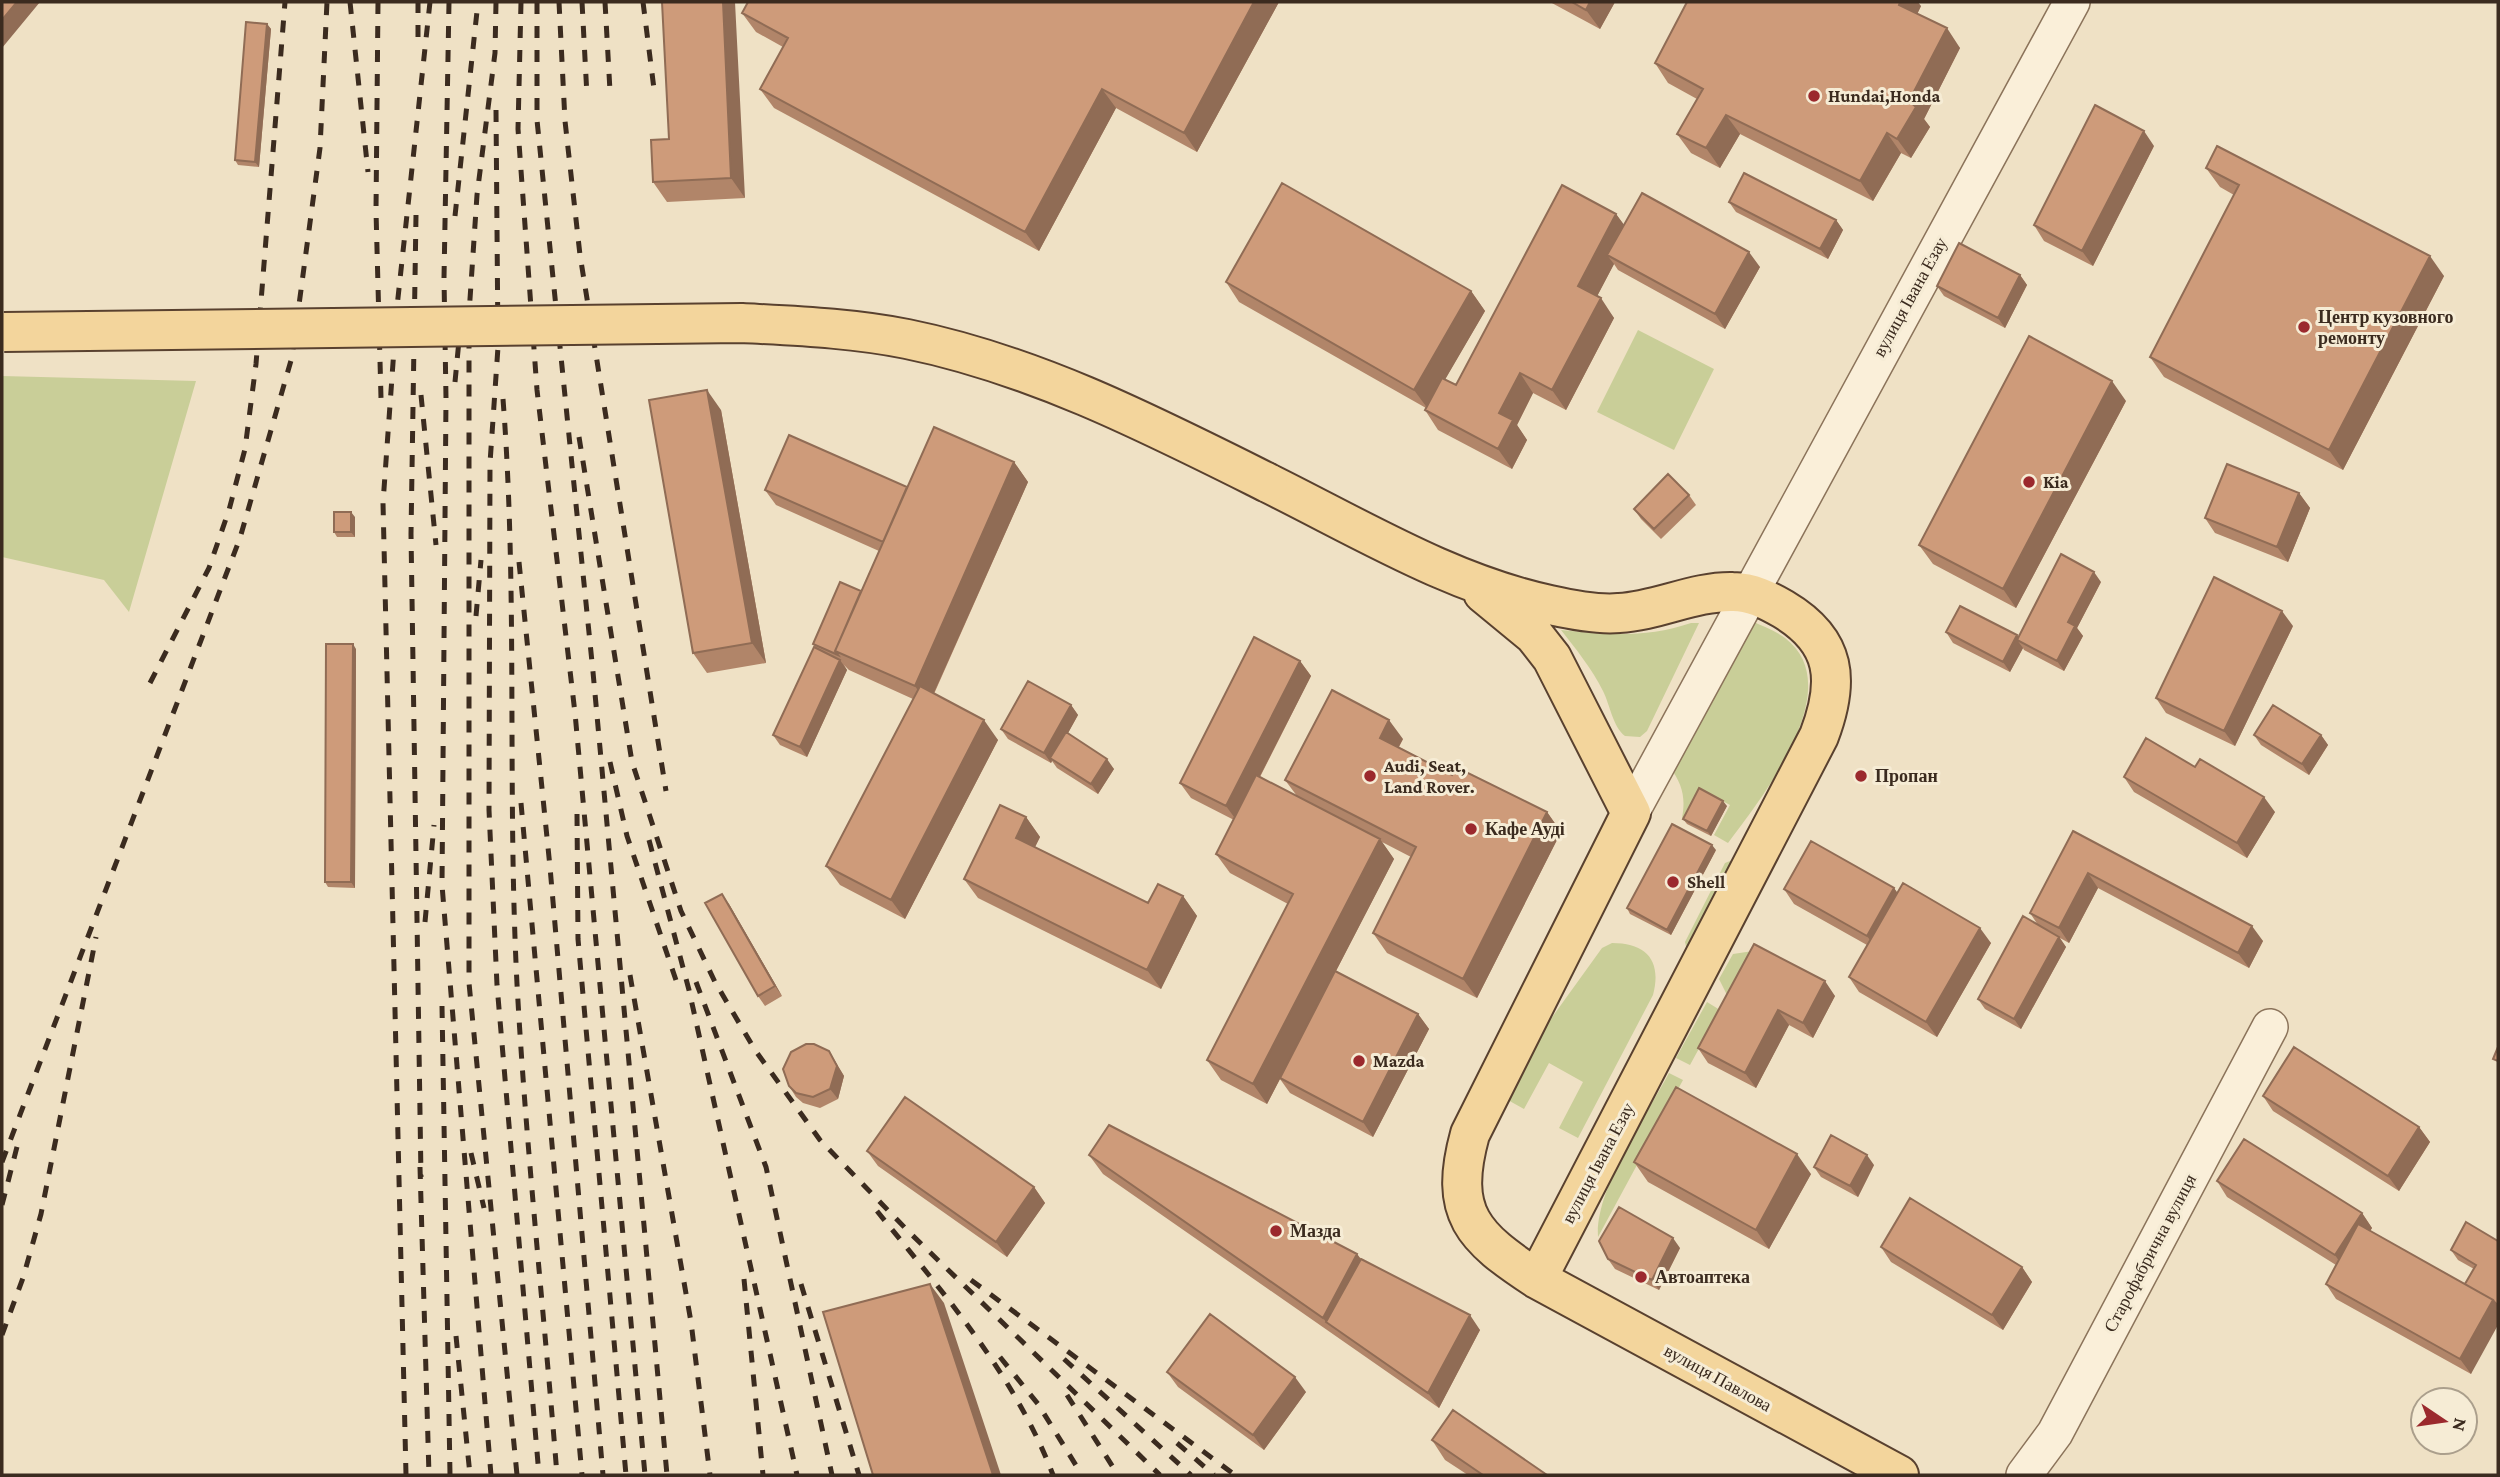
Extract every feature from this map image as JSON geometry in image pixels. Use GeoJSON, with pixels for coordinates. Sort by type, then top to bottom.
{"type":"FeatureCollection","features":[{"type":"Feature","properties":{"kind":"main road"},"geometry":{"type":"LineString","coordinates":[[3,332],[742,323],[844,329],[906,339],[1028,374],[1089,397],[1466,580],[1510,613],[1534,635],[1552,658],[1631,813]]}},
{"type":"Feature","properties":{"kind":"main road","name":"вулиця Івана Езау"},"geometry":{"type":"LineString","coordinates":[[1466,580],[1550,605],[1619,614],[1714,593],[1748,593],[1793,615],[1822,643],[1829,663],[1831,705],[1819,736],[1690,989],[1537,1279],[1486,1244],[1469,1220],[1462,1192],[1462,1162],[1470,1134],[1631,813]]}},
{"type":"Feature","properties":{"kind":"main road","name":"вулиця Павлова"},"geometry":{"type":"LineString","coordinates":[[1537,1279],[1899,1475]]}},
{"type":"Feature","properties":{"kind":"street","name":"вулиця Івана Езау"},"geometry":{"type":"LineString","coordinates":[[1631,813],[1748,593],[2072,2]]}},
{"type":"Feature","properties":{"kind":"street","name":"Старофабрична вулиця"},"geometry":{"type":"LineString","coordinates":[[2024,1475],[2055,1433],[2270,1027]]}},
{"type":"Feature","properties":{"kind":"green space"},"geometry":{"type":"Polygon","coordinates":[[[1638,330],[1714,369],[1674,450],[1597,412],[1638,330]]]}},
{"type":"Feature","properties":{"kind":"green space"},"geometry":{"type":"Polygon","coordinates":[[[2,376],[196,381],[129,612],[104,580],[2,557],[2,376]]]}},
{"type":"Feature","properties":{"kind":"green space"},"geometry":{"type":"Polygon","coordinates":[[[1752,621],[1785,638],[1803,659],[1808,685],[1804,713],[1778,772],[1728,843],[1714,835],[1730,805],[1702,790],[1686,819],[1682,818],[1682,791],[1670,767],[1752,621]]]}},
{"type":"Feature","properties":{"kind":"green space"},"geometry":{"type":"Polygon","coordinates":[[[1699,623],[1647,731],[1640,737],[1625,736],[1615,721],[1594,675],[1561,630],[1626,634],[1658,631],[1699,623]]]}},
{"type":"Feature","properties":{"kind":"green space"},"geometry":{"type":"Polygon","coordinates":[[[1745,855],[1690,963],[1685,942],[1725,863],[1745,855]]]}},
{"type":"Feature","properties":{"kind":"green space"},"geometry":{"type":"Polygon","coordinates":[[[1612,943],[1634,946],[1649,956],[1655,973],[1653,995],[1578,1138],[1559,1128],[1583,1082],[1549,1063],[1524,1109],[1506,1099],[1540,1034],[1602,948],[1612,943]]]}},
{"type":"Feature","properties":{"kind":"green space"},"geometry":{"type":"Polygon","coordinates":[[[1753,951],[1728,997],[1719,979],[1733,954],[1753,951]]]}},
{"type":"Feature","properties":{"kind":"green space"},"geometry":{"type":"Polygon","coordinates":[[[1707,1002],[1720,1010],[1690,1065],[1676,1058],[1707,1002]]]}},
{"type":"Feature","properties":{"kind":"green space"},"geometry":{"type":"Polygon","coordinates":[[[1669,1073],[1683,1080],[1598,1237],[1599,1218],[1613,1175],[1669,1073]]]}},
{"type":"Feature","properties":{"kind":"building"},"geometry":{"type":"Polygon","coordinates":[[[2,2],[17,2],[2,20],[2,2]]]}},
{"type":"Feature","properties":{"kind":"building"},"geometry":{"type":"Polygon","coordinates":[[[662,2],[723,2],[731,178],[653,182],[651,140],[669,139],[662,2]]]}},
{"type":"Feature","properties":{"kind":"building"},"geometry":{"type":"Polygon","coordinates":[[[748,2],[1254,2],[1184,133],[1102,89],[1025,232],[760,89],[788,38],[742,13],[748,2]]]}},
{"type":"Feature","properties":{"kind":"building"},"geometry":{"type":"Polygon","coordinates":[[[1572,2],[1590,2],[1586,10],[1572,2]]]}},
{"type":"Feature","properties":{"kind":"building","name":"Hundai,Honda"},"geometry":{"type":"Polygon","coordinates":[[[1687,2],[1900,2],[1899,5],[1947,28],[1909,101],[1916,107],[1897,139],[1887,133],[1860,181],[1726,115],[1706,148],[1677,134],[1703,89],[1655,63],[1687,2]]]}},
{"type":"Feature","properties":{"kind":"building"},"geometry":{"type":"Polygon","coordinates":[[[246,22],[267,24],[255,162],[235,160],[246,22]]]}},
{"type":"Feature","properties":{"kind":"building"},"geometry":{"type":"Polygon","coordinates":[[[2095,105],[2144,131],[2082,251],[2034,225],[2095,105]]]}},
{"type":"Feature","properties":{"kind":"building","name":"Центр кузовного ремонту"},"geometry":{"type":"Polygon","coordinates":[[[2217,146],[2430,256],[2329,450],[2150,357],[2239,185],[2206,168],[2217,146]]]}},
{"type":"Feature","properties":{"kind":"building"},"geometry":{"type":"Polygon","coordinates":[[[1744,173],[1836,220],[1820,249],[1729,202],[1744,173]]]}},
{"type":"Feature","properties":{"kind":"building"},"geometry":{"type":"Polygon","coordinates":[[[1282,183],[1471,291],[1414,390],[1226,282],[1282,183]]]}},
{"type":"Feature","properties":{"kind":"building"},"geometry":{"type":"Polygon","coordinates":[[[1562,185],[1616,214],[1578,286],[1601,298],[1552,390],[1520,373],[1499,413],[1513,420],[1498,449],[1425,410],[1442,378],[1456,385],[1562,185]]]}},
{"type":"Feature","properties":{"kind":"building"},"geometry":{"type":"Polygon","coordinates":[[[1642,193],[1749,252],[1715,314],[1607,255],[1642,193]]]}},
{"type":"Feature","properties":{"kind":"building"},"geometry":{"type":"Polygon","coordinates":[[[1959,243],[2020,275],[1998,318],[1937,286],[1959,243]]]}},
{"type":"Feature","properties":{"kind":"building","name":"Kia"},"geometry":{"type":"Polygon","coordinates":[[[2029,336],[2112,381],[2003,589],[1919,545],[2029,336]]]}},
{"type":"Feature","properties":{"kind":"building"},"geometry":{"type":"Polygon","coordinates":[[[707,390],[752,643],[693,653],[649,400],[707,390]]]}},
{"type":"Feature","properties":{"kind":"building"},"geometry":{"type":"Polygon","coordinates":[[[934,427],[1014,462],[915,686],[835,651],[934,427]]]}},
{"type":"Feature","properties":{"kind":"building"},"geometry":{"type":"Polygon","coordinates":[[[789,435],[907,487],[883,542],[765,490],[789,435]]]}},
{"type":"Feature","properties":{"kind":"building"},"geometry":{"type":"Polygon","coordinates":[[[2227,464],[2299,493],[2277,547],[2205,518],[2227,464]]]}},
{"type":"Feature","properties":{"kind":"building"},"geometry":{"type":"Polygon","coordinates":[[[1668,474],[1689,495],[1654,529],[1634,509],[1668,474]]]}},
{"type":"Feature","properties":{"kind":"building"},"geometry":{"type":"Polygon","coordinates":[[[334,512],[351,512],[351,532],[334,532],[334,512]]]}},
{"type":"Feature","properties":{"kind":"building"},"geometry":{"type":"Polygon","coordinates":[[[2061,554],[2094,572],[2068,622],[2075,626],[2057,661],[2017,640],[2061,554]]]}},
{"type":"Feature","properties":{"kind":"building"},"geometry":{"type":"Polygon","coordinates":[[[2214,577],[2282,611],[2224,731],[2156,698],[2214,577]]]}},
{"type":"Feature","properties":{"kind":"building"},"geometry":{"type":"Polygon","coordinates":[[[840,582],[861,591],[835,651],[838,655],[813,644],[840,582]]]}},
{"type":"Feature","properties":{"kind":"building"},"geometry":{"type":"Polygon","coordinates":[[[1960,606],[2017,635],[2003,662],[1946,632],[1960,606]]]}},
{"type":"Feature","properties":{"kind":"building"},"geometry":{"type":"Polygon","coordinates":[[[1254,637],[1300,661],[1226,806],[1180,783],[1254,637]]]}},
{"type":"Feature","properties":{"kind":"building"},"geometry":{"type":"Polygon","coordinates":[[[326,644],[353,644],[351,882],[325,882],[326,644]]]}},
{"type":"Feature","properties":{"kind":"building"},"geometry":{"type":"Polygon","coordinates":[[[814,647],[840,660],[800,747],[773,735],[814,647]]]}},
{"type":"Feature","properties":{"kind":"building"},"geometry":{"type":"Polygon","coordinates":[[[1028,681],[1071,705],[1044,753],[1001,729],[1028,681]]]}},
{"type":"Feature","properties":{"kind":"building"},"geometry":{"type":"Polygon","coordinates":[[[920,686],[984,720],[891,900],[826,866],[920,686]]]}},
{"type":"Feature","properties":{"kind":"building"},"geometry":{"type":"Polygon","coordinates":[[[1332,690],[1389,720],[1380,738],[1452,775],[1456,767],[1547,812],[1463,979],[1373,933],[1416,847],[1285,780],[1332,690]]]}},
{"type":"Feature","properties":{"kind":"building"},"geometry":{"type":"Polygon","coordinates":[[[2273,705],[2321,735],[2302,764],[2254,735],[2273,705]]]}},
{"type":"Feature","properties":{"kind":"building"},"geometry":{"type":"Polygon","coordinates":[[[1066,732],[1107,759],[1091,784],[1050,758],[1066,732]]]}},
{"type":"Feature","properties":{"kind":"building"},"geometry":{"type":"Polygon","coordinates":[[[2146,738],[2195,767],[2200,759],[2264,797],[2237,843],[2124,777],[2146,738]]]}},
{"type":"Feature","properties":{"kind":"building"},"geometry":{"type":"Polygon","coordinates":[[[1256,775],[1380,839],[1253,1084],[1207,1060],[1293,894],[1216,854],[1256,775]]]}},
{"type":"Feature","properties":{"kind":"building"},"geometry":{"type":"Polygon","coordinates":[[[1699,788],[1723,801],[1707,831],[1683,819],[1699,788]]]}},
{"type":"Feature","properties":{"kind":"building"},"geometry":{"type":"Polygon","coordinates":[[[1000,805],[1026,817],[1016,838],[1148,903],[1158,884],[1183,896],[1147,970],[964,879],[1000,805]]]}},
{"type":"Feature","properties":{"kind":"building","name":"Shell"},"geometry":{"type":"Polygon","coordinates":[[[1672,824],[1712,845],[1667,930],[1627,908],[1672,824]]]}},
{"type":"Feature","properties":{"kind":"building"},"geometry":{"type":"Polygon","coordinates":[[[2073,831],[2252,926],[2238,953],[2088,873],[2059,928],[2030,913],[2073,831]]]}},
{"type":"Feature","properties":{"kind":"building"},"geometry":{"type":"Polygon","coordinates":[[[1811,841],[1894,888],[1867,936],[1784,889],[1811,841]]]}},
{"type":"Feature","properties":{"kind":"building"},"geometry":{"type":"Polygon","coordinates":[[[1903,883],[1980,928],[1926,1022],[1849,977],[1903,883]]]}},
{"type":"Feature","properties":{"kind":"building"},"geometry":{"type":"Polygon","coordinates":[[[722,894],[775,986],[758,996],[705,903],[722,894]]]}},
{"type":"Feature","properties":{"kind":"building"},"geometry":{"type":"Polygon","coordinates":[[[2023,916],[2059,937],[2014,1019],[1978,999],[2023,916]]]}},
{"type":"Feature","properties":{"kind":"building"},"geometry":{"type":"Polygon","coordinates":[[[1754,944],[1825,981],[1803,1023],[1778,1010],[1745,1073],[1698,1048],[1754,944]]]}},
{"type":"Feature","properties":{"kind":"building","name":"Mazda"},"geometry":{"type":"Polygon","coordinates":[[[1335,971],[1418,1014],[1363,1122],[1280,1078],[1335,971]]]}},
{"type":"Feature","properties":{"kind":"building"},"geometry":{"type":"Polygon","coordinates":[[[806,1044],[814,1044],[829,1051],[837,1066],[830,1089],[813,1097],[796,1093],[789,1086],[783,1069],[791,1052],[806,1044]]]}},
{"type":"Feature","properties":{"kind":"building"},"geometry":{"type":"Polygon","coordinates":[[[2294,1047],[2419,1127],[2388,1176],[2263,1096],[2294,1047]]]}},
{"type":"Feature","properties":{"kind":"building"},"geometry":{"type":"Polygon","coordinates":[[[2498,1047],[2498,1061],[2493,1059],[2498,1047]]]}},
{"type":"Feature","properties":{"kind":"building"},"geometry":{"type":"Polygon","coordinates":[[[1676,1087],[1797,1154],[1756,1230],[1634,1162],[1676,1087]]]}},
{"type":"Feature","properties":{"kind":"building"},"geometry":{"type":"Polygon","coordinates":[[[905,1097],[1034,1187],[996,1242],[867,1151],[905,1097]]]}},
{"type":"Feature","properties":{"kind":"building"},"geometry":{"type":"Polygon","coordinates":[[[1109,1125],[1357,1254],[1323,1318],[1089,1155],[1109,1125]]]}},
{"type":"Feature","properties":{"kind":"building"},"geometry":{"type":"Polygon","coordinates":[[[1831,1135],[1867,1155],[1850,1186],[1814,1167],[1831,1135]]]}},
{"type":"Feature","properties":{"kind":"building"},"geometry":{"type":"Polygon","coordinates":[[[2244,1139],[2362,1213],[2335,1255],[2217,1181],[2244,1139]]]}},
{"type":"Feature","properties":{"kind":"building"},"geometry":{"type":"Polygon","coordinates":[[[1910,1198],[2022,1267],[1992,1315],[1881,1247],[1910,1198]]]}},
{"type":"Feature","properties":{"kind":"building"},"geometry":{"type":"Polygon","coordinates":[[[1619,1207],[1673,1238],[1652,1280],[1608,1259],[1599,1241],[1619,1207]]]}},
{"type":"Feature","properties":{"kind":"building"},"geometry":{"type":"Polygon","coordinates":[[[2466,1222],[2498,1241],[2497,1305],[2465,1284],[2476,1265],[2451,1250],[2466,1222]]]}},
{"type":"Feature","properties":{"kind":"building"},"geometry":{"type":"Polygon","coordinates":[[[2358,1224],[2493,1300],[2460,1359],[2326,1284],[2358,1224]]]}},
{"type":"Feature","properties":{"kind":"building"},"geometry":{"type":"Polygon","coordinates":[[[1361,1259],[1470,1315],[1428,1393],[1326,1322],[1361,1259]]]}},
{"type":"Feature","properties":{"kind":"building"},"geometry":{"type":"Polygon","coordinates":[[[930,1284],[993,1475],[873,1475],[823,1312],[930,1284]]]}},
{"type":"Feature","properties":{"kind":"building"},"geometry":{"type":"Polygon","coordinates":[[[1210,1314],[1295,1377],[1253,1435],[1167,1372],[1210,1314]]]}},
{"type":"Feature","properties":{"kind":"building"},"geometry":{"type":"Polygon","coordinates":[[[1453,1410],[1547,1475],[1483,1475],[1432,1440],[1453,1410]]]}},
{"type":"Feature","properties":{"kind":"railway"},"geometry":{"type":"LineString","coordinates":[[150,683],[209,568],[229,510],[245,449],[256,364],[285,2]]}},
{"type":"Feature","properties":{"kind":"railway"},"geometry":{"type":"LineString","coordinates":[[2,1162],[240,538],[292,357],[320,148],[327,2]]}},
{"type":"Feature","properties":{"kind":"railway"},"geometry":{"type":"LineString","coordinates":[[350,2],[368,172]]}},
{"type":"Feature","properties":{"kind":"railway"},"geometry":{"type":"LineString","coordinates":[[378,2],[376,211],[381,398]]}},
{"type":"Feature","properties":{"kind":"railway"},"geometry":{"type":"LineString","coordinates":[[418,2],[418,37]]}},
{"type":"Feature","properties":{"kind":"railway"},"geometry":{"type":"LineString","coordinates":[[406,1475],[383,503],[397,307],[430,2]]}},
{"type":"Feature","properties":{"kind":"railway"},"geometry":{"type":"LineString","coordinates":[[449,2],[444,278],[446,398],[442,885],[491,1475]]}},
{"type":"Feature","properties":{"kind":"railway"},"geometry":{"type":"LineString","coordinates":[[455,216],[478,2]]}},
{"type":"Feature","properties":{"kind":"railway"},"geometry":{"type":"LineString","coordinates":[[496,2],[495,53],[477,195],[469,314],[469,983],[517,1475]]}},
{"type":"Feature","properties":{"kind":"railway"},"geometry":{"type":"LineString","coordinates":[[521,2],[518,129],[537,390],[575,713],[645,1475]]}},
{"type":"Feature","properties":{"kind":"railway"},"geometry":{"type":"LineString","coordinates":[[537,2],[537,120],[593,672],[667,1475]]}},
{"type":"Feature","properties":{"kind":"railway"},"geometry":{"type":"LineString","coordinates":[[559,2],[565,121],[580,255],[666,791]]}},
{"type":"Feature","properties":{"kind":"railway"},"geometry":{"type":"LineString","coordinates":[[582,2],[587,96]]}},
{"type":"Feature","properties":{"kind":"railway"},"geometry":{"type":"LineString","coordinates":[[605,2],[610,91]]}},
{"type":"Feature","properties":{"kind":"railway"},"geometry":{"type":"LineString","coordinates":[[643,2],[654,89]]}},
{"type":"Feature","properties":{"kind":"railway"},"geometry":{"type":"LineString","coordinates":[[496,110],[498,347],[490,463],[489,810],[497,985],[539,1475]]}},
{"type":"Feature","properties":{"kind":"railway"},"geometry":{"type":"LineString","coordinates":[[416,215],[411,534],[421,1177]]}},
{"type":"Feature","properties":{"kind":"railway"},"geometry":{"type":"LineString","coordinates":[[455,382],[460,330]]}},
{"type":"Feature","properties":{"kind":"railway"},"geometry":{"type":"LineString","coordinates":[[421,395],[436,545]]}},
{"type":"Feature","properties":{"kind":"railway"},"geometry":{"type":"LineString","coordinates":[[503,399],[510,545],[517,984],[557,1475]]}},
{"type":"Feature","properties":{"kind":"railway"},"geometry":{"type":"LineString","coordinates":[[579,437],[632,762],[681,911],[715,982],[755,1050],[820,1140],[909,1232],[1160,1475]]}},
{"type":"Feature","properties":{"kind":"railway"},"geometry":{"type":"LineString","coordinates":[[476,616],[481,560]]}},
{"type":"Feature","properties":{"kind":"railway"},"geometry":{"type":"LineString","coordinates":[[519,562],[550,867],[603,1475]]}},
{"type":"Feature","properties":{"kind":"railway"},"geometry":{"type":"LineString","coordinates":[[610,762],[627,836],[679,989]]}},
{"type":"Feature","properties":{"kind":"railway"},"geometry":{"type":"LineString","coordinates":[[521,803],[582,1475]]}},
{"type":"Feature","properties":{"kind":"railway"},"geometry":{"type":"LineString","coordinates":[[577,814],[578,939],[626,1475]]}},
{"type":"Feature","properties":{"kind":"railway"},"geometry":{"type":"LineString","coordinates":[[425,922],[434,825]]}},
{"type":"Feature","properties":{"kind":"railway"},"geometry":{"type":"LineString","coordinates":[[649,840],[689,990],[797,1475]]}},
{"type":"Feature","properties":{"kind":"railway"},"geometry":{"type":"LineString","coordinates":[[2,1335],[23,1278],[41,1214],[96,937]]}},
{"type":"Feature","properties":{"kind":"railway"},"geometry":{"type":"LineString","coordinates":[[630,975],[691,1322],[710,1475]]}},
{"type":"Feature","properties":{"kind":"railway"},"geometry":{"type":"LineString","coordinates":[[696,982],[766,1167],[832,1475]]}},
{"type":"Feature","properties":{"kind":"railway"},"geometry":{"type":"LineString","coordinates":[[442,1006],[450,1475]]}},
{"type":"Feature","properties":{"kind":"railway"},"geometry":{"type":"LineString","coordinates":[[2,1205],[19,1139]]}},
{"type":"Feature","properties":{"kind":"railway"},"geometry":{"type":"LineString","coordinates":[[471,1153],[484,1208]]}},
{"type":"Feature","properties":{"kind":"railway"},"geometry":{"type":"LineString","coordinates":[[420,1167],[429,1475]]}},
{"type":"Feature","properties":{"kind":"railway"},"geometry":{"type":"LineString","coordinates":[[877,1211],[952,1305],[998,1369],[1019,1403],[1053,1475]]}},
{"type":"Feature","properties":{"kind":"railway"},"geometry":{"type":"LineString","coordinates":[[744,1279],[763,1475]]}},
{"type":"Feature","properties":{"kind":"railway"},"geometry":{"type":"LineString","coordinates":[[971,1280],[1235,1475]]}},
{"type":"Feature","properties":{"kind":"railway"},"geometry":{"type":"LineString","coordinates":[[801,1284],[859,1475]]}},
{"type":"Feature","properties":{"kind":"railway"},"geometry":{"type":"LineString","coordinates":[[456,1336],[470,1475]]}},
{"type":"Feature","properties":{"kind":"railway"},"geometry":{"type":"LineString","coordinates":[[1000,1357],[1038,1404],[1082,1475]]}},
{"type":"Feature","properties":{"kind":"railway"},"geometry":{"type":"LineString","coordinates":[[1064,1359],[1191,1475]]}},
{"type":"Feature","properties":{"kind":"railway"},"geometry":{"type":"LineString","coordinates":[[1067,1395],[1118,1475]]}},
{"type":"Feature","properties":{"kind":"railway"},"geometry":{"type":"LineString","coordinates":[[1177,1443],[1214,1475]]}},
{"type":"Feature","properties":{"kind":"place","name":"Hundai,Honda"},"geometry":{"type":"Point","coordinates":[1814,96]}},
{"type":"Feature","properties":{"kind":"place","name":"Центр кузовного ремонту"},"geometry":{"type":"Point","coordinates":[2304,327]}},
{"type":"Feature","properties":{"kind":"place","name":"Kia"},"geometry":{"type":"Point","coordinates":[2029,482]}},
{"type":"Feature","properties":{"kind":"place","name":"Audi, Seat, Land Rover."},"geometry":{"type":"Point","coordinates":[1370,776]}},
{"type":"Feature","properties":{"kind":"place","name":"Пропан"},"geometry":{"type":"Point","coordinates":[1861,776]}},
{"type":"Feature","properties":{"kind":"place","name":"Кафе Ауді"},"geometry":{"type":"Point","coordinates":[1471,829]}},
{"type":"Feature","properties":{"kind":"place","name":"Shell"},"geometry":{"type":"Point","coordinates":[1673,882]}},
{"type":"Feature","properties":{"kind":"place","name":"Mazda"},"geometry":{"type":"Point","coordinates":[1359,1061]}},
{"type":"Feature","properties":{"kind":"place","name":"Мазда"},"geometry":{"type":"Point","coordinates":[1276,1231]}},
{"type":"Feature","properties":{"kind":"place","name":"Автоаптека"},"geometry":{"type":"Point","coordinates":[1641,1277]}}]}
